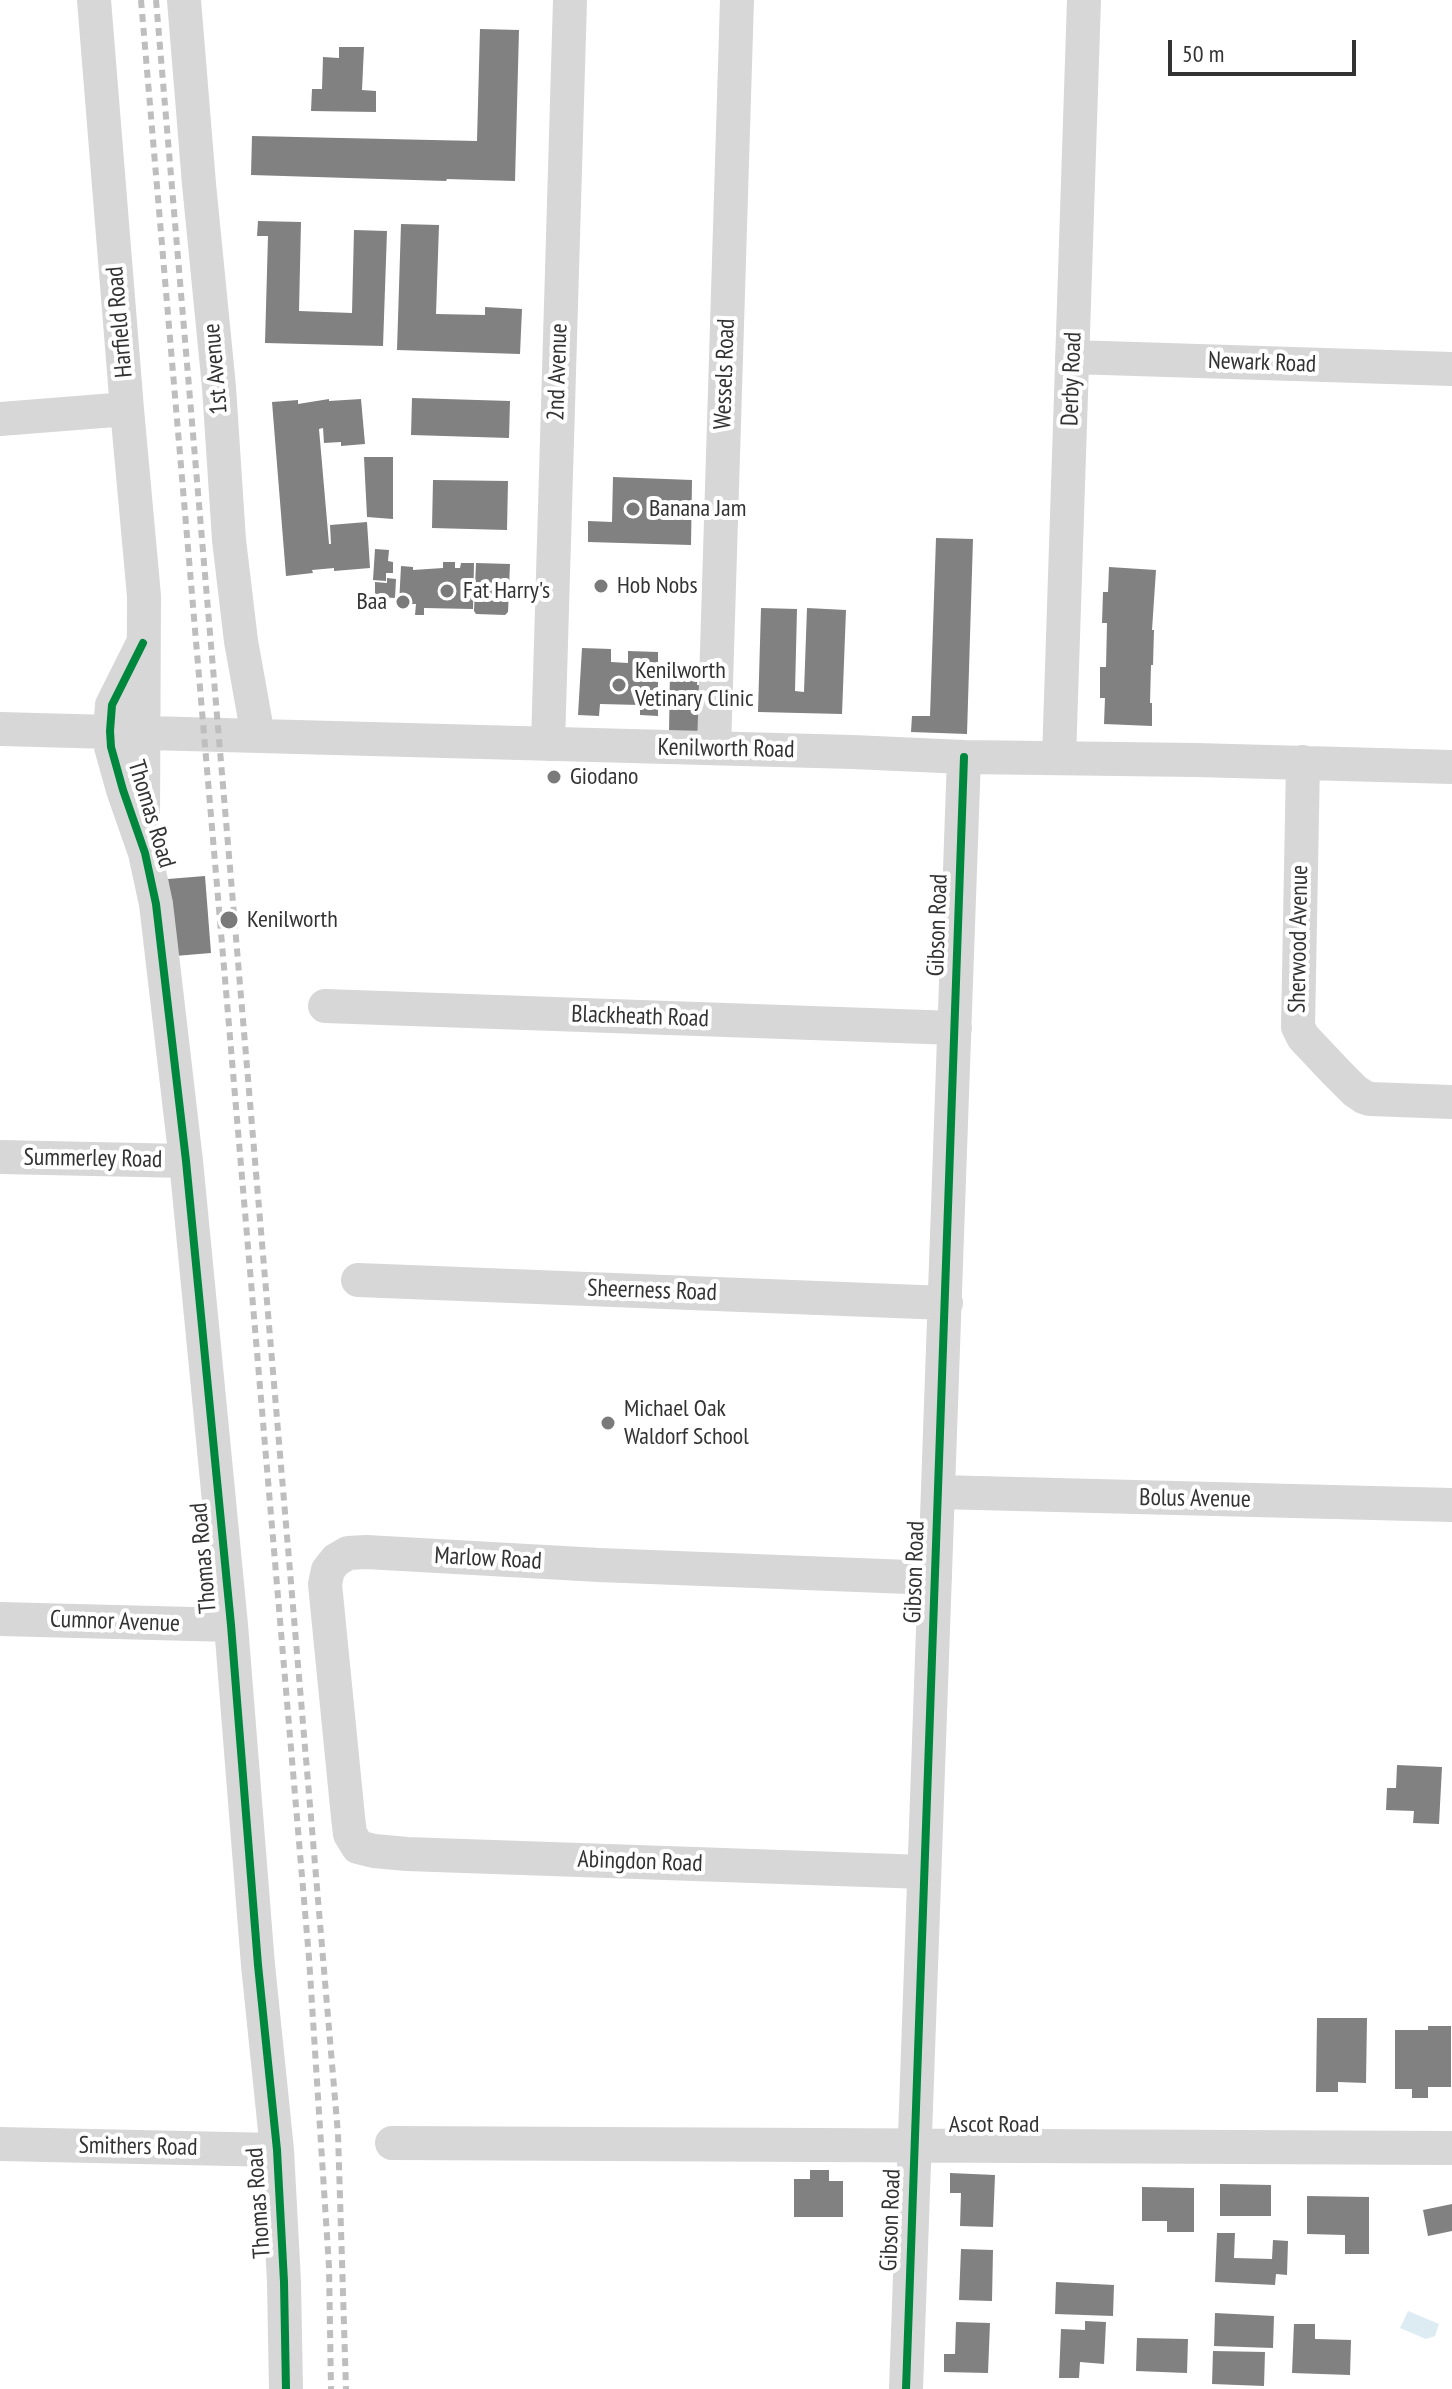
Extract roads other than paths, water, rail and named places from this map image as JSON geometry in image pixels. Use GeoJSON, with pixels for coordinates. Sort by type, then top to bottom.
{"type":"FeatureCollection","features":[{"type":"Feature","properties":{"kind":"street","name":"Harfield Road"},"geometry":{"type":"LineString","coordinates":[[94,0],[144,596],[143,643],[112,705],[126,732]]}},
{"type":"Feature","properties":{"kind":"street","name":"1st Avenue"},"geometry":{"type":"LineString","coordinates":[[184,0],[219,387],[229,540],[241,641],[258,736]]}},
{"type":"Feature","properties":{"kind":"street","name":"2nd Avenue"},"geometry":{"type":"LineString","coordinates":[[548,744],[570,0]]}},
{"type":"Feature","properties":{"kind":"street","name":"Wessels Road"},"geometry":{"type":"LineString","coordinates":[[714,748],[737,0]]}},
{"type":"Feature","properties":{"kind":"street","name":"Derby Road"},"geometry":{"type":"LineString","coordinates":[[1059,758],[1084,0]]}},
{"type":"Feature","properties":{"kind":"street","name":"Newark Road"},"geometry":{"type":"LineString","coordinates":[[1072,357],[1452,369]]}},
{"type":"Feature","properties":{"kind":"street"},"geometry":{"type":"LineString","coordinates":[[0,419],[127,409]]}},
{"type":"Feature","properties":{"kind":"street","name":"Kenilworth Road"},"geometry":{"type":"LineString","coordinates":[[0,729],[964,757],[1452,767]]}},
{"type":"Feature","properties":{"kind":"street","name":"Thomas Road"},"geometry":{"type":"LineString","coordinates":[[126,732],[156,904],[186,1161],[231,1625],[258,1965],[277,2150],[286,2389]]}},
{"type":"Feature","properties":{"kind":"street","name":"Gibson Road"},"geometry":{"type":"LineString","coordinates":[[906,2389],[964,757]]}},
{"type":"Feature","properties":{"kind":"street","name":"Sherwood Avenue"},"geometry":{"type":"LineString","coordinates":[[1303,762],[1298,1027],[1303,1037],[1364,1097],[1452,1102]]}},
{"type":"Feature","properties":{"kind":"street","name":"Blackheath Road"},"geometry":{"type":"LineString","coordinates":[[325,1006],[955,1028]]}},
{"type":"Feature","properties":{"kind":"street","name":"Summerley Road"},"geometry":{"type":"LineString","coordinates":[[0,1157],[186,1161]]}},
{"type":"Feature","properties":{"kind":"street","name":"Sheerness Road"},"geometry":{"type":"LineString","coordinates":[[358,1280],[946,1303]]}},
{"type":"Feature","properties":{"kind":"street","name":"Bolus Avenue"},"geometry":{"type":"LineString","coordinates":[[938,1492],[1452,1505]]}},
{"type":"Feature","properties":{"kind":"street","name":"Marlow Road"},"geometry":{"type":"LineString","coordinates":[[358,1847],[350,1834],[325,1584],[328,1570],[336,1560],[348,1553],[935,1578]]}},
{"type":"Feature","properties":{"kind":"street","name":"Cumnor Avenue"},"geometry":{"type":"LineString","coordinates":[[0,1619],[231,1625]]}},
{"type":"Feature","properties":{"kind":"street","name":"Abingdon Road"},"geometry":{"type":"LineString","coordinates":[[358,1847],[407,1854],[924,1872]]}},
{"type":"Feature","properties":{"kind":"street","name":"Ascot Road"},"geometry":{"type":"LineString","coordinates":[[392,2143],[1452,2148]]}},
{"type":"Feature","properties":{"kind":"street","name":"Smithers Road"},"geometry":{"type":"LineString","coordinates":[[0,2144],[277,2150]]}},
{"type":"Feature","properties":{"kind":"railway"},"geometry":{"type":"LineString","coordinates":[[141,0],[309,1958],[329,2267],[331,2389]]}},
{"type":"Feature","properties":{"kind":"railway"},"geometry":{"type":"LineString","coordinates":[[156,0],[338,2134],[346,2389]]}},
{"type":"Feature","properties":{"kind":"place","name":"Banana Jam"},"geometry":{"type":"Point","coordinates":[633,509]}},
{"type":"Feature","properties":{"kind":"place","name":"Hob Nobs"},"geometry":{"type":"Point","coordinates":[601,586]}},
{"type":"Feature","properties":{"kind":"place","name":"Fat Harry's"},"geometry":{"type":"Point","coordinates":[447,591]}},
{"type":"Feature","properties":{"kind":"place","name":"Baa"},"geometry":{"type":"Point","coordinates":[403,602]}},
{"type":"Feature","properties":{"kind":"place","name":"Kenilworth Vetinary Clinic"},"geometry":{"type":"Point","coordinates":[619,685]}},
{"type":"Feature","properties":{"kind":"place","name":"Giodano"},"geometry":{"type":"Point","coordinates":[554,777]}},
{"type":"Feature","properties":{"kind":"place","name":"Kenilworth"},"geometry":{"type":"Point","coordinates":[229,920]}},
{"type":"Feature","properties":{"kind":"place","name":"Michael Oak Waldorf School"},"geometry":{"type":"Point","coordinates":[608,1423]}}]}
